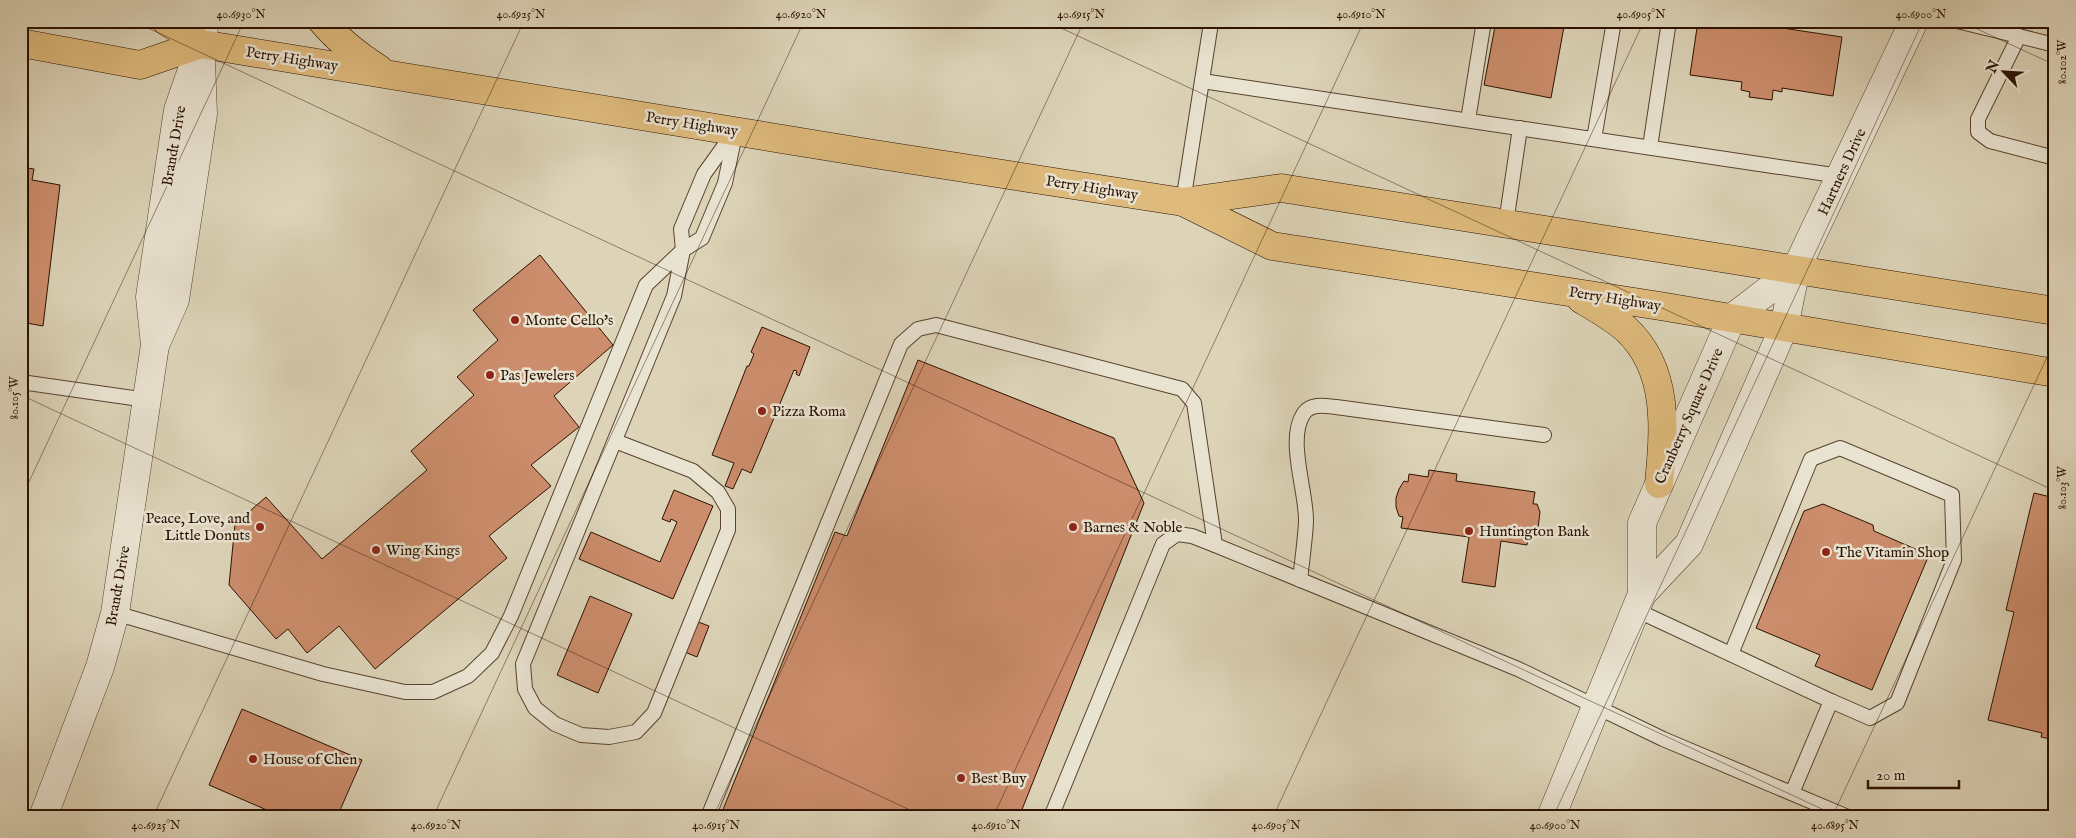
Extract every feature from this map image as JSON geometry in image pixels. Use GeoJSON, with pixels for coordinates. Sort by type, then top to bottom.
{"type":"FeatureCollection","features":[{"type":"Feature","properties":{"kind":"main road","name":"Perry Highway"},"geometry":{"type":"LineString","coordinates":[[166,21],[203,33],[386,74],[1183,202],[1281,188],[2055,311]]}},
{"type":"Feature","properties":{"kind":"main road"},"geometry":{"type":"LineString","coordinates":[[322,21],[354,54],[386,74]]}},
{"type":"Feature","properties":{"kind":"main road","name":"Perry Highway"},"geometry":{"type":"LineString","coordinates":[[21,43],[140,65],[203,33]]}},
{"type":"Feature","properties":{"kind":"main road","name":"Perry Highway"},"geometry":{"type":"LineString","coordinates":[[1183,202],[1272,246],[1732,318],[2055,373]]}},
{"type":"Feature","properties":{"kind":"main road"},"geometry":{"type":"LineString","coordinates":[[1571,292],[1626,330],[1648,359],[1660,389],[1663,408],[1664,431],[1659,484]]}},
{"type":"Feature","properties":{"kind":"street","name":"Hartners Drive"},"geometry":{"type":"LineString","coordinates":[[1784,327],[1796,269],[1914,21]]}},
{"type":"Feature","properties":{"kind":"street","name":"Brandt Drive"},"geometry":{"type":"LineString","coordinates":[[43,817],[100,667],[116,613],[155,345],[150,297],[178,110],[203,33]]}},
{"type":"Feature","properties":{"kind":"street","name":"Cranberry Square Drive"},"geometry":{"type":"LineString","coordinates":[[1639,602],[1642,523],[1732,318],[1796,269]]}},
{"type":"Feature","properties":{"kind":"street","name":"Cranberry Square Drive"},"geometry":{"type":"LineString","coordinates":[[1551,817],[1639,602],[1689,544],[1784,327]]}},
{"type":"Feature","properties":{"kind":"lane"},"geometry":{"type":"LineString","coordinates":[[1468,120],[1484,21]]}},
{"type":"Feature","properties":{"kind":"lane"},"geometry":{"type":"LineString","coordinates":[[1594,139],[1614,21]]}},
{"type":"Feature","properties":{"kind":"lane"},"geometry":{"type":"LineString","coordinates":[[1650,147],[1670,21]]}},
{"type":"Feature","properties":{"kind":"lane"},"geometry":{"type":"LineString","coordinates":[[1957,21],[2055,45]]}},
{"type":"Feature","properties":{"kind":"lane"},"geometry":{"type":"LineString","coordinates":[[1183,202],[1211,23]]}},
{"type":"Feature","properties":{"kind":"lane"},"geometry":{"type":"LineString","coordinates":[[2019,36],[1978,119],[1978,132],[1990,141],[2055,158]]}},
{"type":"Feature","properties":{"kind":"lane"},"geometry":{"type":"LineString","coordinates":[[1202,81],[1840,176]]}},
{"type":"Feature","properties":{"kind":"lane"},"geometry":{"type":"LineString","coordinates":[[1506,223],[1520,128]]}},
{"type":"Feature","properties":{"kind":"lane"},"geometry":{"type":"LineString","coordinates":[[615,440],[693,471],[718,492],[728,509],[728,530],[654,713],[636,732],[609,737],[581,735],[555,724],[536,708],[525,689],[523,664],[674,296],[683,250],[681,229],[704,174],[735,131]]}},
{"type":"Feature","properties":{"kind":"lane"},"geometry":{"type":"LineString","coordinates":[[116,613],[323,674],[405,692],[433,692],[468,676],[492,653],[511,616],[646,285],[683,250],[702,238],[725,184],[735,131]]}},
{"type":"Feature","properties":{"kind":"lane"},"geometry":{"type":"LineString","coordinates":[[708,817],[901,344],[918,329],[936,325],[1182,390],[1194,402],[1215,545]]}},
{"type":"Feature","properties":{"kind":"lane"},"geometry":{"type":"LineString","coordinates":[[21,382],[147,400]]}},
{"type":"Feature","properties":{"kind":"lane"},"geometry":{"type":"LineString","coordinates":[[1300,580],[1306,521],[1297,441],[1299,424],[1305,412],[1315,406],[1336,406],[1544,435]]}},
{"type":"Feature","properties":{"kind":"lane"},"geometry":{"type":"LineString","coordinates":[[1639,602],[1731,654],[1870,718],[1897,703],[1954,560],[1952,495],[1840,448],[1811,459],[1731,654]]}},
{"type":"Feature","properties":{"kind":"lane"},"geometry":{"type":"LineString","coordinates":[[1051,817],[1163,544],[1177,534],[1192,536],[1215,545],[1518,669],[1663,739],[1848,817]]}},
{"type":"Feature","properties":{"kind":"lane"},"geometry":{"type":"LineString","coordinates":[[1792,793],[1830,701]]}},
{"type":"Feature","properties":{"kind":"building"},"geometry":{"type":"Polygon","coordinates":[[[1496,21],[1565,21],[1551,98],[1484,85],[1496,21]]]}},
{"type":"Feature","properties":{"kind":"building"},"geometry":{"type":"Polygon","coordinates":[[[1698,21],[1736,21],[1842,37],[1833,96],[1782,88],[1782,92],[1773,90],[1772,100],[1749,97],[1750,92],[1741,90],[1742,82],[1690,75],[1698,21]]]}},
{"type":"Feature","properties":{"kind":"building"},"geometry":{"type":"Polygon","coordinates":[[[21,167],[34,169],[32,180],[60,185],[43,326],[21,322],[21,167]]]}},
{"type":"Feature","properties":{"kind":"building"},"geometry":{"type":"Polygon","coordinates":[[[540,255],[613,345],[554,396],[579,427],[531,465],[551,486],[489,536],[507,558],[375,669],[339,626],[307,653],[288,629],[276,639],[229,585],[235,524],[266,497],[322,559],[427,470],[411,451],[474,395],[457,377],[498,340],[473,310],[540,255]]]}},
{"type":"Feature","properties":{"kind":"building"},"geometry":{"type":"Polygon","coordinates":[[[762,327],[810,347],[799,376],[796,374],[797,371],[794,370],[751,473],[742,469],[733,489],[725,486],[734,463],[712,455],[747,366],[749,366],[754,354],[751,352],[762,327]]]}},
{"type":"Feature","properties":{"kind":"building"},"geometry":{"type":"Polygon","coordinates":[[[918,360],[1114,438],[1144,503],[1019,817],[720,817],[835,532],[847,536],[918,360]]]}},
{"type":"Feature","properties":{"kind":"building"},"geometry":{"type":"Polygon","coordinates":[[[1429,470],[1457,474],[1456,481],[1535,492],[1533,504],[1537,504],[1540,512],[1538,528],[1533,535],[1529,535],[1527,545],[1501,541],[1495,587],[1462,582],[1469,537],[1401,528],[1403,517],[1399,516],[1396,507],[1399,489],[1404,481],[1408,482],[1409,474],[1428,477],[1429,470]]]}},
{"type":"Feature","properties":{"kind":"building"},"geometry":{"type":"Polygon","coordinates":[[[674,490],[713,506],[673,599],[579,559],[591,532],[660,562],[677,522],[671,519],[670,522],[662,519],[674,490]]]}},
{"type":"Feature","properties":{"kind":"building"},"geometry":{"type":"Polygon","coordinates":[[[2034,493],[2055,498],[2055,740],[2041,737],[2042,733],[1988,720],[2014,612],[2006,610],[2034,493]]]}},
{"type":"Feature","properties":{"kind":"building"},"geometry":{"type":"Polygon","coordinates":[[[1823,504],[1873,525],[1874,531],[1929,555],[1872,690],[1815,666],[1820,655],[1756,628],[1804,511],[1823,504]]]}},
{"type":"Feature","properties":{"kind":"building"},"geometry":{"type":"Polygon","coordinates":[[[590,596],[632,614],[598,693],[557,675],[590,596]]]}},
{"type":"Feature","properties":{"kind":"building"},"geometry":{"type":"Polygon","coordinates":[[[693,620],[709,626],[697,657],[680,650],[693,620]]]}},
{"type":"Feature","properties":{"kind":"building"},"geometry":{"type":"Polygon","coordinates":[[[242,709],[362,760],[337,817],[283,817],[209,785],[242,709]]]}},
{"type":"Feature","properties":{"kind":"place","name":"Monte Cello's"},"geometry":{"type":"Point","coordinates":[515,320]}},
{"type":"Feature","properties":{"kind":"place","name":"Pas Jewelers"},"geometry":{"type":"Point","coordinates":[490,375]}},
{"type":"Feature","properties":{"kind":"place","name":"Pizza Roma"},"geometry":{"type":"Point","coordinates":[762,411]}},
{"type":"Feature","properties":{"kind":"place","name":"Peace, Love, and Little Donuts"},"geometry":{"type":"Point","coordinates":[260,527]}},
{"type":"Feature","properties":{"kind":"place","name":"Barnes & Noble"},"geometry":{"type":"Point","coordinates":[1073,527]}},
{"type":"Feature","properties":{"kind":"place","name":"Huntington Bank"},"geometry":{"type":"Point","coordinates":[1469,531]}},
{"type":"Feature","properties":{"kind":"place","name":"Wing Kings"},"geometry":{"type":"Point","coordinates":[376,550]}},
{"type":"Feature","properties":{"kind":"place","name":"The Vitamin Shop"},"geometry":{"type":"Point","coordinates":[1826,552]}},
{"type":"Feature","properties":{"kind":"place","name":"House of Chen"},"geometry":{"type":"Point","coordinates":[253,759]}},
{"type":"Feature","properties":{"kind":"place","name":"Best Buy"},"geometry":{"type":"Point","coordinates":[961,778]}}]}
